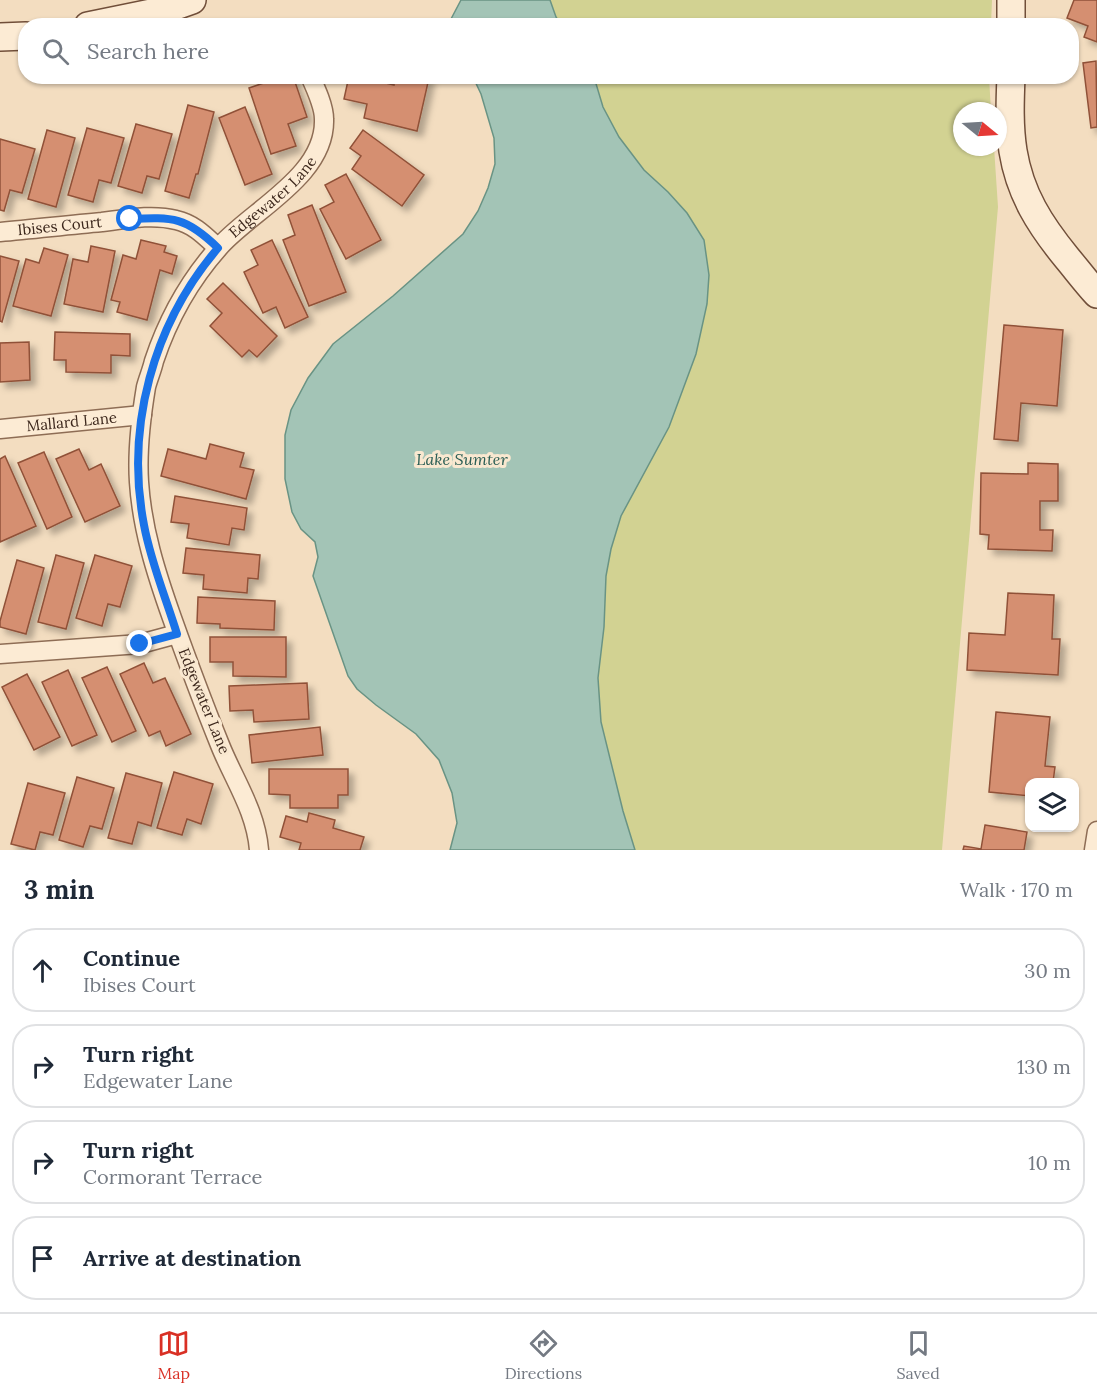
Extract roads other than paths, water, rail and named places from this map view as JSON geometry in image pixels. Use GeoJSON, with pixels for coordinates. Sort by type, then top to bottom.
{"type":"FeatureCollection","features":[{"type":"Feature","properties":{"kind":"street"},"geometry":{"type":"LineString","coordinates":[[127,18],[161,11],[192,0]]}},
{"type":"Feature","properties":{"kind":"street"},"geometry":{"type":"LineString","coordinates":[[1011,0],[1011,18]]}},
{"type":"Feature","properties":{"kind":"street"},"geometry":{"type":"LineString","coordinates":[[0,37],[18,36]]}},
{"type":"Feature","properties":{"kind":"street","name":"Edgewater Lane"},"geometry":{"type":"LineString","coordinates":[[259,850],[248,803],[222,750],[177,634],[156,572],[144,524],[139,480],[140,431],[147,385],[162,339],[201,268],[218,248],[297,178],[312,161],[321,141],[324,119],[314,84]]}},
{"type":"Feature","properties":{"kind":"street"},"geometry":{"type":"LineString","coordinates":[[1011,84],[1010,120],[1013,152],[1022,186],[1036,216],[1055,244],[1097,294]]}},
{"type":"Feature","properties":{"kind":"street","name":"Ibises Court"},"geometry":{"type":"LineString","coordinates":[[0,232],[159,218],[190,225],[203,233],[218,248]]}},
{"type":"Feature","properties":{"kind":"street","name":"Mallard Lane"},"geometry":{"type":"LineString","coordinates":[[0,429],[142,415]]}},
{"type":"Feature","properties":{"kind":"street"},"geometry":{"type":"LineString","coordinates":[[0,654],[140,644],[177,634]]}},
{"type":"Feature","properties":{"kind":"street"},"geometry":{"type":"LineString","coordinates":[[1094,850],[1097,831]]}},
{"type":"Feature","properties":{"kind":"water"},"geometry":{"type":"Polygon","coordinates":[[[461,0],[550,0],[557,18],[452,18],[461,0]]]}},
{"type":"Feature","properties":{"kind":"water","name":"Lake Sumter"},"geometry":{"type":"Polygon","coordinates":[[[476,84],[596,84],[603,107],[619,137],[644,170],[687,213],[704,240],[709,275],[707,304],[696,354],[669,427],[621,516],[606,576],[604,627],[598,678],[601,722],[635,850],[450,850],[457,823],[452,793],[439,760],[416,734],[357,689],[348,676],[313,576],[318,557],[315,542],[301,529],[292,512],[285,479],[285,435],[291,410],[308,378],[333,344],[393,296],[463,234],[478,211],[495,164],[494,138],[476,84]]]}}]}
